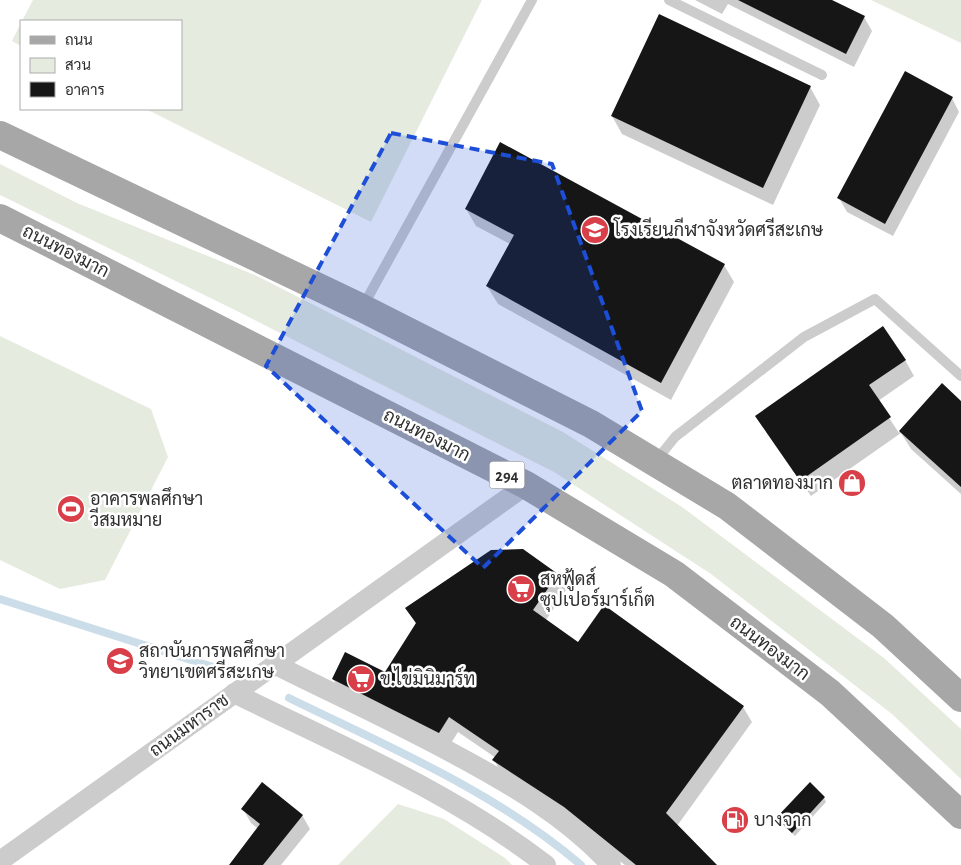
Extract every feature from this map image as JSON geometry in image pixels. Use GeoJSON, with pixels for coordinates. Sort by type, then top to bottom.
{"type":"FeatureCollection","features":[{"type":"Feature","properties":{"kind":"main road"},"geometry":{"type":"LineString","coordinates":[[0,135],[362,308],[591,424],[727,506],[875,620],[961,698]]}},
{"type":"Feature","properties":{"kind":"main road","name":"ถนนทองมาก"},"geometry":{"type":"LineString","coordinates":[[0,218],[526,485],[682,580],[830,693],[961,815]]}},
{"type":"Feature","properties":{"kind":"street","name":"ถนนมหาราช"},"geometry":{"type":"LineString","coordinates":[[0,861],[526,485]]}},
{"type":"Feature","properties":{"kind":"street"},"geometry":{"type":"LineString","coordinates":[[274,664],[424,738],[493,775],[540,804],[595,848],[611,865]]}},
{"type":"Feature","properties":{"kind":"street"},"geometry":{"type":"LineString","coordinates":[[234,693],[404,777],[515,841],[546,865]]}},
{"type":"Feature","properties":{"kind":"lane"},"geometry":{"type":"LineString","coordinates":[[362,308],[532,0]]}},
{"type":"Feature","properties":{"kind":"lane"},"geometry":{"type":"LineString","coordinates":[[669,0],[822,75]]}},
{"type":"Feature","properties":{"kind":"lane"},"geometry":{"type":"LineString","coordinates":[[654,463],[675,437],[804,337],[875,299],[961,376]]}},
{"type":"Feature","properties":{"kind":"highlighted area"},"geometry":{"type":"Polygon","coordinates":[[[391,133],[552,164],[642,411],[483,568],[266,366],[391,133]]]}},
{"type":"Feature","properties":{"kind":"green space"},"geometry":{"type":"Polygon","coordinates":[[[33,0],[482,0],[371,222],[148,110],[182,110],[182,20],[23,20],[33,0]]]}},
{"type":"Feature","properties":{"kind":"green space"},"geometry":{"type":"Polygon","coordinates":[[[871,0],[961,0],[961,43],[871,0]]]}},
{"type":"Feature","properties":{"kind":"green space"},"geometry":{"type":"Polygon","coordinates":[[[20,25],[20,45],[12,41],[20,25]]]}},
{"type":"Feature","properties":{"kind":"green space"},"geometry":{"type":"Polygon","coordinates":[[[0,164],[77,203],[257,276],[563,432],[682,507],[884,658],[961,729],[961,779],[892,714],[711,574],[554,472],[237,311],[0,195],[0,164]]]}},
{"type":"Feature","properties":{"kind":"green space","name":"อาคารพลศึกษา วีสมหมาย"},"geometry":{"type":"Polygon","coordinates":[[[0,336],[151,409],[168,457],[105,580],[60,589],[0,560],[0,336]]]}},
{"type":"Feature","properties":{"kind":"green space"},"geometry":{"type":"Polygon","coordinates":[[[398,804],[444,819],[505,858],[512,865],[338,865],[398,804]]]}},
{"type":"Feature","properties":{"kind":"building"},"geometry":{"type":"Polygon","coordinates":[[[738,0],[832,0],[865,16],[846,54],[738,0]]]}},
{"type":"Feature","properties":{"kind":"building"},"geometry":{"type":"Polygon","coordinates":[[[659,14],[811,86],[763,188],[611,116],[659,14]]]}},
{"type":"Feature","properties":{"kind":"building"},"geometry":{"type":"Polygon","coordinates":[[[905,71],[953,97],[885,224],[837,198],[905,71]]]}},
{"type":"Feature","properties":{"kind":"building"},"geometry":{"type":"Polygon","coordinates":[[[500,142],[725,264],[661,383],[486,286],[514,235],[465,209],[500,142]]]}},
{"type":"Feature","properties":{"kind":"building"},"geometry":{"type":"Polygon","coordinates":[[[883,326],[906,360],[869,385],[891,417],[800,481],[755,416],[883,326]]]}},
{"type":"Feature","properties":{"kind":"building"},"geometry":{"type":"Polygon","coordinates":[[[942,383],[961,401],[961,487],[899,431],[942,383]]]}},
{"type":"Feature","properties":{"kind":"building"},"geometry":{"type":"Polygon","coordinates":[[[523,549],[558,574],[533,610],[578,642],[604,605],[744,706],[666,813],[717,865],[636,865],[564,807],[492,760],[499,751],[449,717],[439,733],[332,679],[345,652],[385,672],[416,623],[405,608],[491,550],[523,549]]]}},
{"type":"Feature","properties":{"kind":"building"},"geometry":{"type":"Polygon","coordinates":[[[262,782],[303,815],[263,865],[229,865],[260,824],[241,809],[262,782]]]}},
{"type":"Feature","properties":{"kind":"building"},"geometry":{"type":"Polygon","coordinates":[[[810,782],[825,797],[792,833],[776,818],[810,782]]]}},
{"type":"Feature","properties":{"kind":"waterway"},"geometry":{"type":"LineString","coordinates":[[0,599],[238,675]]}},
{"type":"Feature","properties":{"kind":"waterway"},"geometry":{"type":"LineString","coordinates":[[289,698],[441,772],[478,793],[514,815],[581,865]]}},
{"type":"Feature","properties":{"kind":"place","name":"โรงเรียนกีฬาจังหวัดศรีสะเกษ"},"geometry":{"type":"Point","coordinates":[595,230]}},
{"type":"Feature","properties":{"kind":"place","name":"ตลาดทองมาก"},"geometry":{"type":"Point","coordinates":[852,483]}},
{"type":"Feature","properties":{"kind":"place","name":"อาคารพลศึกษา วีสมหมาย"},"geometry":{"type":"Point","coordinates":[71,509]}},
{"type":"Feature","properties":{"kind":"place","name":"สหฟู้ดส์ ซุปเปอร์มาร์เก็ต"},"geometry":{"type":"Point","coordinates":[521,589]}},
{"type":"Feature","properties":{"kind":"place","name":"สถาบันการพลศึกษา วิทยาเขตศรีสะเกษ"},"geometry":{"type":"Point","coordinates":[120,661]}},
{"type":"Feature","properties":{"kind":"place","name":"ข.ไข่มินิมาร์ท"},"geometry":{"type":"Point","coordinates":[361,679]}},
{"type":"Feature","properties":{"kind":"place","name":"บางจาก"},"geometry":{"type":"Point","coordinates":[735,820]}}]}
